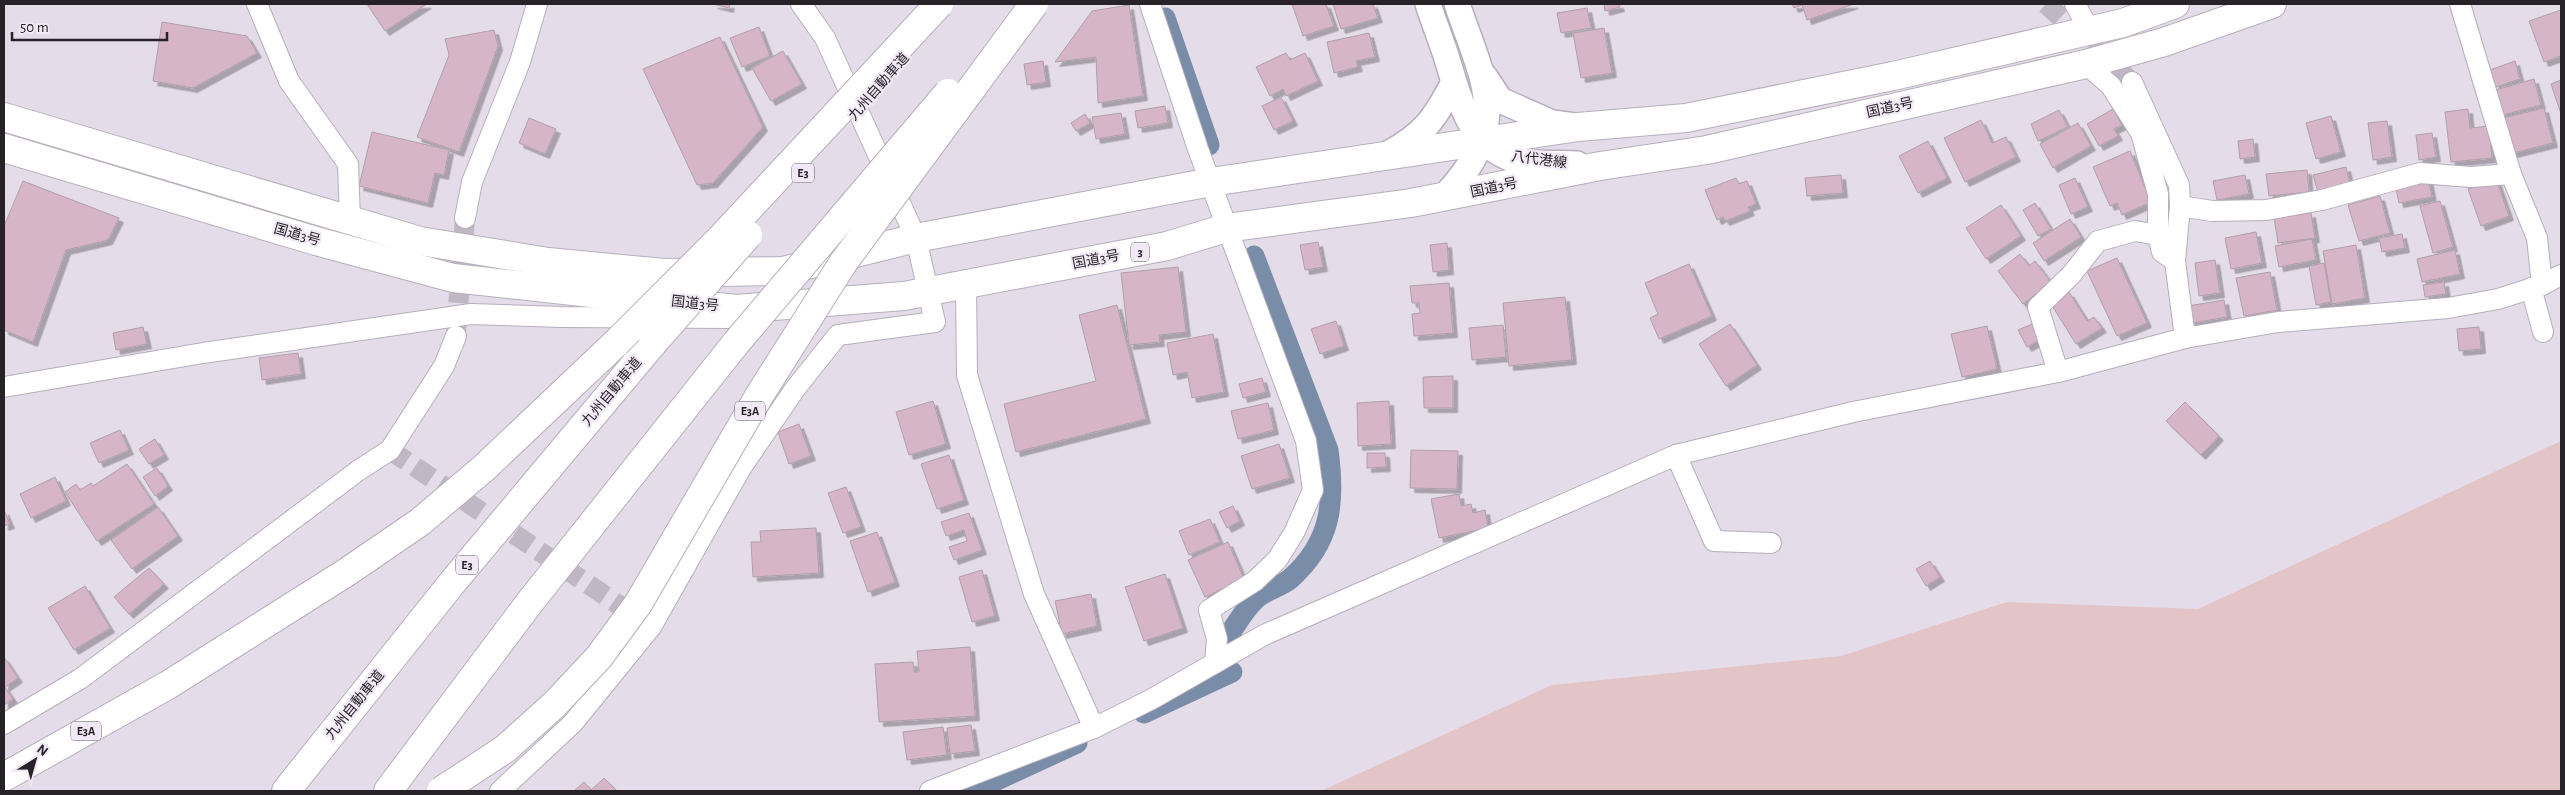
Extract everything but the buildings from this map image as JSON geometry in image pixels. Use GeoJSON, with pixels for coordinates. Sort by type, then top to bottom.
{"type":"FeatureCollection","features":[{"type":"Feature","properties":{"kind":"highway","name":"E3A"},"geometry":{"type":"LineString","coordinates":[[4,777],[168,685],[347,572],[420,522],[484,468],[616,343],[721,238],[939,4]]}},
{"type":"Feature","properties":{"kind":"highway","name":"九州自動車道"},"geometry":{"type":"LineString","coordinates":[[286,791],[452,583],[653,343],[952,4]]}},
{"type":"Feature","properties":{"kind":"highway"},"geometry":{"type":"LineString","coordinates":[[388,791],[530,602],[736,343],[962,76],[1026,4]]}},
{"type":"Feature","properties":{"kind":"highway","name":"E3A"},"geometry":{"type":"LineString","coordinates":[[441,791],[506,749],[555,704],[599,657],[638,604],[759,396],[838,271],[1034,4]]}},
{"type":"Feature","properties":{"kind":"highway"},"geometry":{"type":"LineString","coordinates":[[2097,28],[2143,4]]}},
{"type":"Feature","properties":{"kind":"highway","name":"国道3号"},"geometry":{"type":"LineString","coordinates":[[4,117],[420,241],[548,262],[664,273],[783,271],[916,238],[1211,182],[1578,127],[1686,118],[1893,76],[2123,23],[2175,4]]}},
{"type":"Feature","properties":{"kind":"highway","name":"国道3号"},"geometry":{"type":"LineString","coordinates":[[4,148],[316,241],[452,278],[736,309],[917,294],[1167,246],[1226,228],[1443,198],[1600,166],[1707,150],[2086,64],[2164,42],[2272,4]]}},
{"type":"Feature","properties":{"kind":"main road","name":"八代港線"},"geometry":{"type":"LineString","coordinates":[[1428,4],[1453,84],[1468,119],[1483,141],[1507,157],[1538,162],[1600,166]]}},
{"type":"Feature","properties":{"kind":"main road"},"geometry":{"type":"LineString","coordinates":[[1443,198],[1474,161],[1483,141],[1486,127],[1487,99],[1481,71],[1457,4]]}},
{"type":"Feature","properties":{"kind":"main road"},"geometry":{"type":"LineString","coordinates":[[1481,71],[1500,100],[1552,122],[1578,127]]}},
{"type":"Feature","properties":{"kind":"main road"},"geometry":{"type":"LineString","coordinates":[[1383,157],[1413,140],[1430,122],[1453,84]]}},
{"type":"Feature","properties":{"kind":"street"},"geometry":{"type":"LineString","coordinates":[[257,4],[289,81],[348,164],[350,220]]}},
{"type":"Feature","properties":{"kind":"street"},"geometry":{"type":"LineString","coordinates":[[466,218],[472,182],[520,62],[538,4]]}},
{"type":"Feature","properties":{"kind":"street"},"geometry":{"type":"LineString","coordinates":[[500,791],[573,723],[651,627],[742,468],[795,389],[838,335],[935,322],[917,294],[916,238],[825,38],[801,4]]}},
{"type":"Feature","properties":{"kind":"street"},"geometry":{"type":"LineString","coordinates":[[1150,4],[1226,228],[1306,440],[1313,490],[1294,533],[1277,560],[1255,581],[1209,610],[1217,639],[1215,663]]}},
{"type":"Feature","properties":{"kind":"street"},"geometry":{"type":"LineString","coordinates":[[2075,4],[2097,28]]}},
{"type":"Feature","properties":{"kind":"street"},"geometry":{"type":"LineString","coordinates":[[2460,4],[2511,174],[2537,238],[2535,290],[2542,332]]}},
{"type":"Feature","properties":{"kind":"street"},"geometry":{"type":"LineString","coordinates":[[2086,64],[2112,86],[2141,133],[2158,194],[2158,235],[2162,252],[2175,261]]}},
{"type":"Feature","properties":{"kind":"street"},"geometry":{"type":"LineString","coordinates":[[2132,82],[2179,185],[2180,206],[2175,261],[2185,338]]}},
{"type":"Feature","properties":{"kind":"street"},"geometry":{"type":"LineString","coordinates":[[2180,206],[2212,211],[2266,210],[2322,200],[2420,173],[2471,178],[2511,174]]}},
{"type":"Feature","properties":{"kind":"street"},"geometry":{"type":"LineString","coordinates":[[2058,372],[2038,307],[2071,275],[2098,241],[2135,231],[2158,235]]}},
{"type":"Feature","properties":{"kind":"street"},"geometry":{"type":"LineString","coordinates":[[932,791],[1094,728],[1152,699],[1264,635],[1676,455],[1853,412],[2058,372],[2185,338],[2278,322],[2448,308],[2535,290],[2561,275]]}},
{"type":"Feature","properties":{"kind":"street"},"geometry":{"type":"LineString","coordinates":[[966,285],[967,375],[1034,594],[1094,728]]}},
{"type":"Feature","properties":{"kind":"street"},"geometry":{"type":"LineString","coordinates":[[4,387],[203,353],[470,314],[722,320],[917,294]]}},
{"type":"Feature","properties":{"kind":"street"},"geometry":{"type":"LineString","coordinates":[[4,724],[80,678],[359,470],[390,450],[444,366],[456,336]]}},
{"type":"Feature","properties":{"kind":"street"},"geometry":{"type":"LineString","coordinates":[[1676,455],[1714,540],[1771,544]]}},
{"type":"Feature","properties":{"kind":"shaded area"},"geometry":{"type":"Polygon","coordinates":[[[2561,441],[2561,791],[1321,791],[1552,685],[1841,656],[2007,602],[2198,609],[2561,441]]]}},
{"type":"Feature","properties":{"kind":"waterway"},"geometry":{"type":"LineString","coordinates":[[1165,18],[1209,145]]}},
{"type":"Feature","properties":{"kind":"waterway"},"geometry":{"type":"LineString","coordinates":[[1227,638],[1253,602],[1261,595],[1290,579],[1315,551],[1322,536],[1330,504],[1331,487],[1328,450],[1254,256]]}},
{"type":"Feature","properties":{"kind":"waterway"},"geometry":{"type":"LineString","coordinates":[[1144,713],[1232,672]]}},
{"type":"Feature","properties":{"kind":"waterway"},"geometry":{"type":"LineString","coordinates":[[973,791],[1077,743]]}},
{"type":"Feature","properties":{"kind":"tunnel"},"geometry":{"type":"LineString","coordinates":[[2046,4],[2132,82]]}},
{"type":"Feature","properties":{"kind":"tunnel"},"geometry":{"type":"LineString","coordinates":[[456,333],[465,218]]}},
{"type":"Feature","properties":{"kind":"tunnel"},"geometry":{"type":"LineString","coordinates":[[390,450],[641,620]]}}]}
